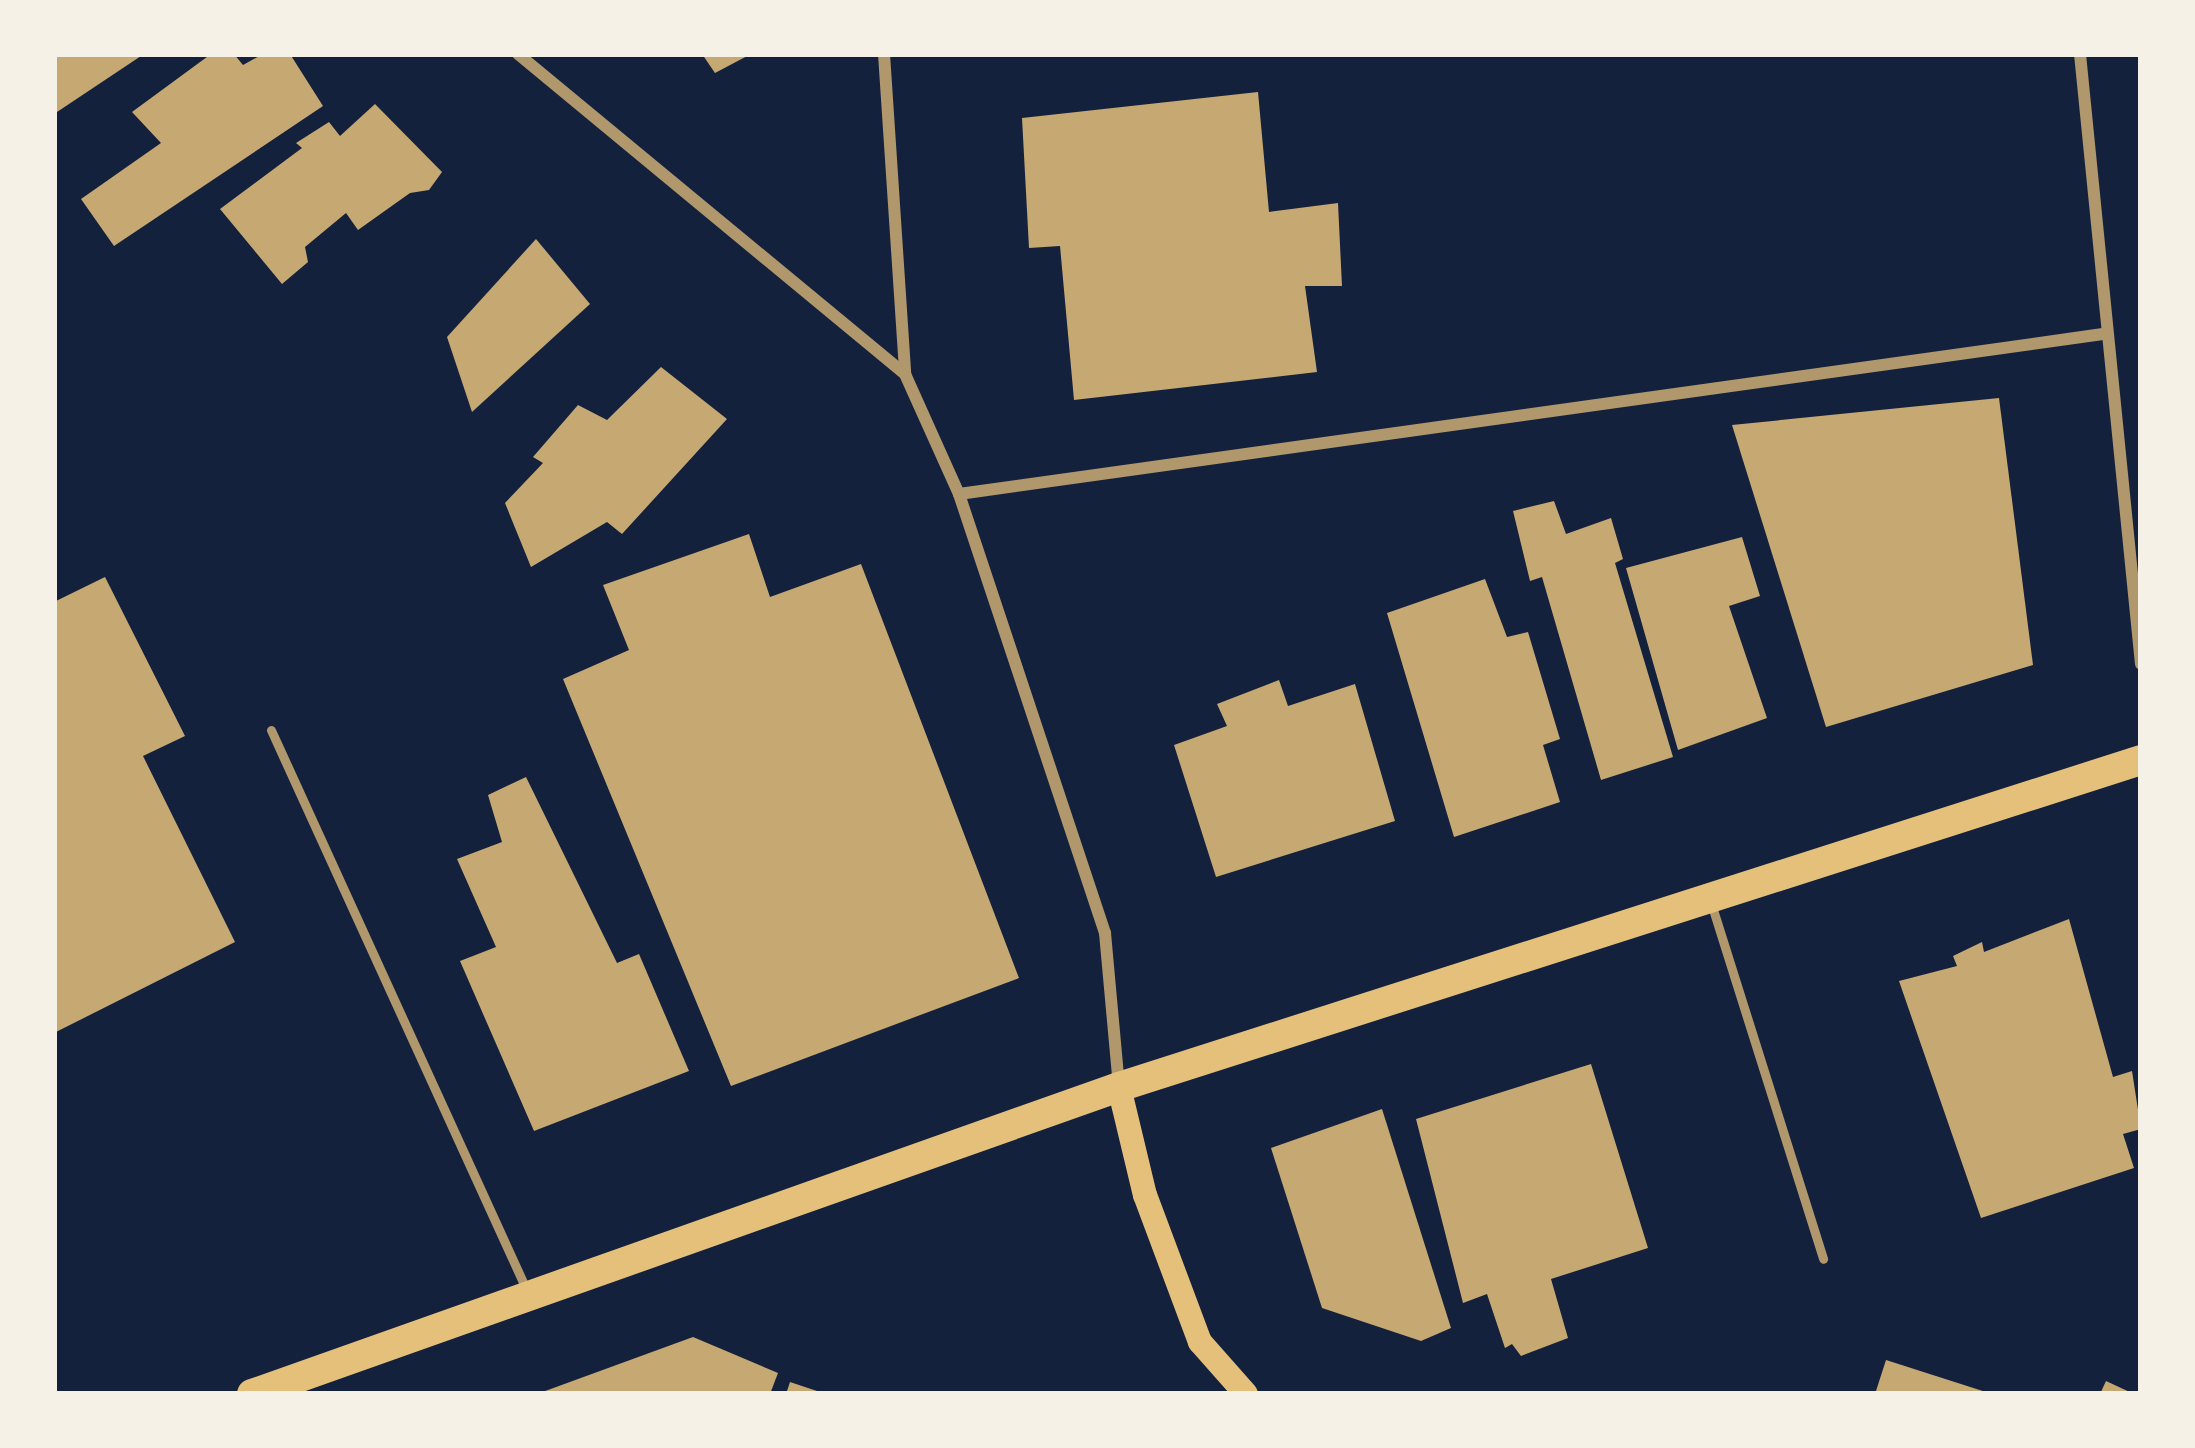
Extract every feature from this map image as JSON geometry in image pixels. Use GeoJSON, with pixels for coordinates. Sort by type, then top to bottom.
{"type":"FeatureCollection","features":[{"type":"Feature","properties":{"kind":"main road"},"geometry":{"type":"LineString","coordinates":[[252,1394],[527,1291],[1119,1087],[2141,760]]}},
{"type":"Feature","properties":{"kind":"main road"},"geometry":{"type":"LineString","coordinates":[[1119,1087],[1144,1195],[1200,1342],[1244,1394]]}},
{"type":"Feature","properties":{"kind":"street"},"geometry":{"type":"LineString","coordinates":[[518,54],[905,374]]}},
{"type":"Feature","properties":{"kind":"street"},"geometry":{"type":"LineString","coordinates":[[884,54],[905,374],[959,494],[1105,933],[1119,1087]]}},
{"type":"Feature","properties":{"kind":"street"},"geometry":{"type":"LineString","coordinates":[[2081,54],[2102,334],[2141,664]]}},
{"type":"Feature","properties":{"kind":"street"},"geometry":{"type":"LineString","coordinates":[[959,494],[2102,334]]}},
{"type":"Feature","properties":{"kind":"lane"},"geometry":{"type":"LineString","coordinates":[[271,730],[527,1291]]}},
{"type":"Feature","properties":{"kind":"lane"},"geometry":{"type":"LineString","coordinates":[[1709,898],[1823,1259]]}},
{"type":"Feature","properties":{"kind":"building"},"geometry":{"type":"Polygon","coordinates":[[[54,54],[144,54],[54,114],[54,54]]]}},
{"type":"Feature","properties":{"kind":"building"},"geometry":{"type":"Polygon","coordinates":[[[211,54],[234,54],[243,65],[263,54],[290,54],[323,106],[114,246],[81,199],[161,143],[132,112],[211,54]]]}},
{"type":"Feature","properties":{"kind":"building"},"geometry":{"type":"Polygon","coordinates":[[[702,54],[751,54],[715,73],[702,54]]]}},
{"type":"Feature","properties":{"kind":"building"},"geometry":{"type":"Polygon","coordinates":[[[1258,92],[1269,212],[1338,203],[1342,286],[1305,286],[1317,372],[1074,400],[1060,246],[1029,248],[1022,118],[1258,92]]]}},
{"type":"Feature","properties":{"kind":"building"},"geometry":{"type":"Polygon","coordinates":[[[375,104],[442,172],[429,190],[410,193],[358,230],[346,213],[305,247],[308,262],[282,284],[220,209],[302,148],[296,143],[329,122],[340,136],[375,104]]]}},
{"type":"Feature","properties":{"kind":"building"},"geometry":{"type":"Polygon","coordinates":[[[536,239],[590,304],[472,412],[447,337],[536,239]]]}},
{"type":"Feature","properties":{"kind":"building"},"geometry":{"type":"Polygon","coordinates":[[[661,367],[727,419],[622,534],[607,522],[531,567],[505,503],[543,463],[533,457],[578,405],[607,420],[661,367]]]}},
{"type":"Feature","properties":{"kind":"building"},"geometry":{"type":"Polygon","coordinates":[[[1999,398],[2033,665],[1826,727],[1732,425],[1999,398]]]}},
{"type":"Feature","properties":{"kind":"building"},"geometry":{"type":"Polygon","coordinates":[[[1554,501],[1566,534],[1611,518],[1623,559],[1615,563],[1673,757],[1601,780],[1542,577],[1530,581],[1513,511],[1554,501]]]}},
{"type":"Feature","properties":{"kind":"building"},"geometry":{"type":"Polygon","coordinates":[[[749,534],[770,597],[861,564],[1019,978],[731,1086],[563,679],[629,650],[603,585],[749,534]]]}},
{"type":"Feature","properties":{"kind":"building"},"geometry":{"type":"Polygon","coordinates":[[[1742,537],[1760,596],[1729,606],[1767,718],[1678,750],[1626,568],[1742,537]]]}},
{"type":"Feature","properties":{"kind":"building"},"geometry":{"type":"Polygon","coordinates":[[[105,577],[185,736],[143,756],[235,942],[54,1033],[54,602],[105,577]]]}},
{"type":"Feature","properties":{"kind":"building"},"geometry":{"type":"Polygon","coordinates":[[[1485,579],[1507,637],[1528,632],[1560,739],[1543,745],[1560,802],[1454,837],[1387,613],[1485,579]]]}},
{"type":"Feature","properties":{"kind":"building"},"geometry":{"type":"Polygon","coordinates":[[[1279,680],[1288,706],[1355,684],[1395,821],[1216,877],[1174,745],[1227,726],[1217,704],[1279,680]]]}},
{"type":"Feature","properties":{"kind":"building"},"geometry":{"type":"Polygon","coordinates":[[[526,777],[617,963],[639,954],[689,1071],[534,1131],[460,961],[496,947],[457,859],[502,842],[488,795],[526,777]]]}},
{"type":"Feature","properties":{"kind":"building"},"geometry":{"type":"Polygon","coordinates":[[[2069,919],[2113,1077],[2132,1071],[2141,1129],[2123,1134],[2134,1168],[1981,1218],[1899,981],[1957,966],[1953,956],[1982,942],[1984,952],[2069,919]]]}},
{"type":"Feature","properties":{"kind":"building"},"geometry":{"type":"Polygon","coordinates":[[[1591,1064],[1648,1248],[1551,1279],[1568,1338],[1521,1356],[1512,1344],[1505,1348],[1487,1294],[1463,1303],[1416,1119],[1591,1064]]]}},
{"type":"Feature","properties":{"kind":"building"},"geometry":{"type":"Polygon","coordinates":[[[1382,1109],[1451,1328],[1421,1341],[1322,1308],[1271,1148],[1382,1109]]]}},
{"type":"Feature","properties":{"kind":"building"},"geometry":{"type":"Polygon","coordinates":[[[693,1337],[778,1373],[770,1394],[537,1394],[693,1337]]]}},
{"type":"Feature","properties":{"kind":"building"},"geometry":{"type":"Polygon","coordinates":[[[1886,1360],[1989,1393],[1989,1394],[1875,1394],[1886,1360]]]}},
{"type":"Feature","properties":{"kind":"building"},"geometry":{"type":"Polygon","coordinates":[[[2106,1381],[2134,1394],[2100,1394],[2106,1381]]]}},
{"type":"Feature","properties":{"kind":"building"},"geometry":{"type":"Polygon","coordinates":[[[790,1382],[823,1393],[823,1394],[786,1394],[790,1382]]]}}]}
